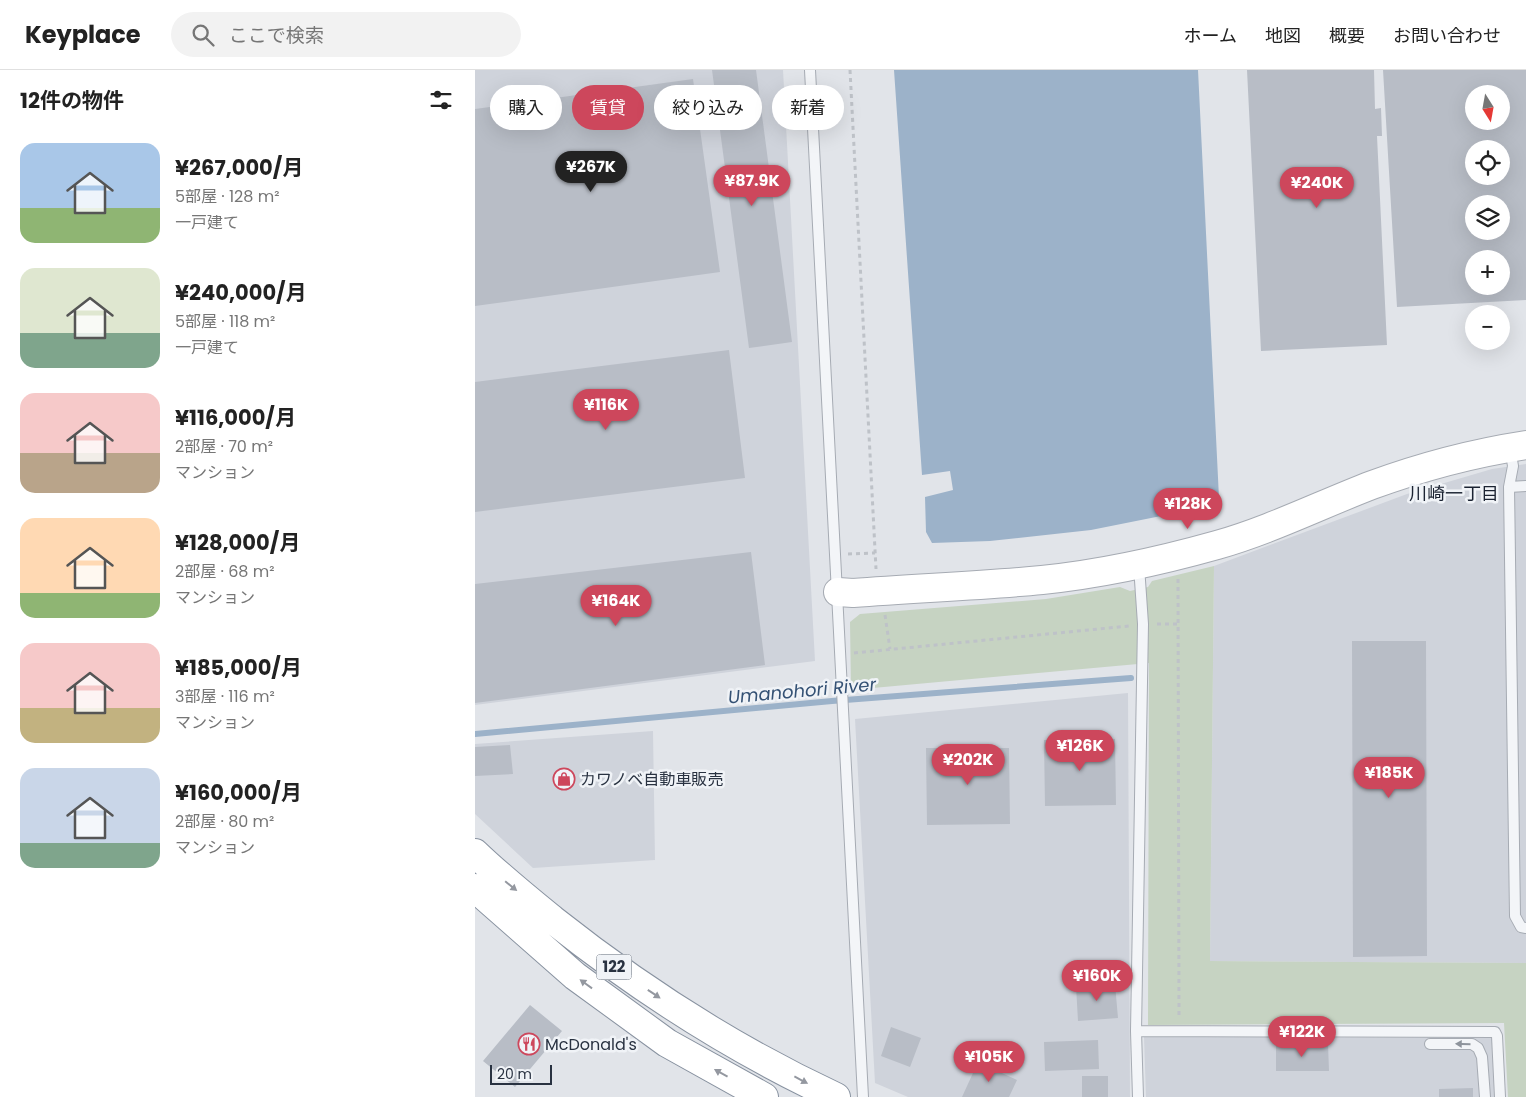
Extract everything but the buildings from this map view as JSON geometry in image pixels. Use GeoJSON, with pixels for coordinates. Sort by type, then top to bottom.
{"type":"FeatureCollection","features":[{"type":"Feature","properties":{"kind":"main road"},"geometry":{"type":"LineString","coordinates":[[838,592],[853,593],[1043,580],[1138,564],[1248,536],[1373,485],[1439,464],[1518,446]]}},
{"type":"Feature","properties":{"kind":"main road","name":"122"},"geometry":{"type":"LineString","coordinates":[[475,853],[501,877],[601,958],[684,1014],[767,1062],[836,1097]]}},
{"type":"Feature","properties":{"kind":"main road","name":"122"},"geometry":{"type":"LineString","coordinates":[[475,888],[575,976],[667,1043],[764,1097]]}},
{"type":"Feature","properties":{"kind":"lane"},"geometry":{"type":"LineString","coordinates":[[811,70],[863,1097]]}},
{"type":"Feature","properties":{"kind":"lane"},"geometry":{"type":"LineString","coordinates":[[1518,446],[1509,487],[1515,916],[1521,927],[1526,928]]}},
{"type":"Feature","properties":{"kind":"lane"},"geometry":{"type":"LineString","coordinates":[[1509,487],[1526,486]]}},
{"type":"Feature","properties":{"kind":"lane"},"geometry":{"type":"LineString","coordinates":[[1138,564],[1143,624],[1136,1031],[1138,1097]]}},
{"type":"Feature","properties":{"kind":"lane"},"geometry":{"type":"LineString","coordinates":[[1136,1031],[1495,1032],[1497,1036],[1499,1097]]}},
{"type":"Feature","properties":{"kind":"lane"},"geometry":{"type":"LineString","coordinates":[[1429,1044],[1472,1044],[1478,1048],[1482,1057],[1485,1097]]}},
{"type":"Feature","properties":{"kind":"path"},"geometry":{"type":"LineString","coordinates":[[850,70],[877,576]]}},
{"type":"Feature","properties":{"kind":"path"},"geometry":{"type":"LineString","coordinates":[[846,554],[875,553]]}},
{"type":"Feature","properties":{"kind":"path"},"geometry":{"type":"LineString","coordinates":[[1178,575],[1179,1032]]}},
{"type":"Feature","properties":{"kind":"path"},"geometry":{"type":"LineString","coordinates":[[885,611],[889,649]]}},
{"type":"Feature","properties":{"kind":"path"},"geometry":{"type":"LineString","coordinates":[[841,654],[1143,624],[1179,624]]}},
{"type":"Feature","properties":{"kind":"shaded area"},"geometry":{"type":"Polygon","coordinates":[[[475,70],[783,70],[784,85],[772,85],[772,130],[786,130],[815,661],[475,705],[475,70]]]}},
{"type":"Feature","properties":{"kind":"shaded area"},"geometry":{"type":"Polygon","coordinates":[[[1526,464],[1526,963],[1210,961],[1214,566],[1407,494],[1492,469],[1526,464]]]}},
{"type":"Feature","properties":{"kind":"shaded area"},"geometry":{"type":"Polygon","coordinates":[[[1128,693],[1130,1097],[908,1097],[875,1083],[855,719],[1128,693]]]}},
{"type":"Feature","properties":{"kind":"shaded area","name":"カワノベ自動車販売"},"geometry":{"type":"Polygon","coordinates":[[[653,731],[655,860],[533,868],[475,814],[475,744],[653,731]]]}},
{"type":"Feature","properties":{"kind":"shaded area"},"geometry":{"type":"Polygon","coordinates":[[[1144,1037],[1493,1038],[1494,1097],[1146,1097],[1144,1037]]]}},
{"type":"Feature","properties":{"kind":"green space"},"geometry":{"type":"Polygon","coordinates":[[[1214,566],[1210,961],[1526,963],[1526,1097],[1508,1097],[1504,1023],[1148,1025],[1149,663],[851,690],[850,622],[860,614],[1046,599],[1120,587],[1130,591],[1148,587],[1152,581],[1214,566]]]}},
{"type":"Feature","properties":{"kind":"water"},"geometry":{"type":"Polygon","coordinates":[[[894,70],[1198,70],[1219,498],[1211,506],[1091,530],[990,541],[932,543],[926,532],[925,497],[953,490],[950,471],[922,475],[894,70]]]}},
{"type":"Feature","properties":{"kind":"waterway","name":"Umanohori River"},"geometry":{"type":"LineString","coordinates":[[475,734],[832,701],[1131,678]]}},
{"type":"Feature","properties":{"kind":"place","name":"カワノベ自動車販売"},"geometry":{"type":"Point","coordinates":[564,779]}},
{"type":"Feature","properties":{"kind":"place","name":"McDonald's"},"geometry":{"type":"Point","coordinates":[529,1044]}},
{"type":"Feature","properties":{"kind":"district","name":"川崎一丁目"},"geometry":{"type":"Point","coordinates":[1454,494]}}]}
